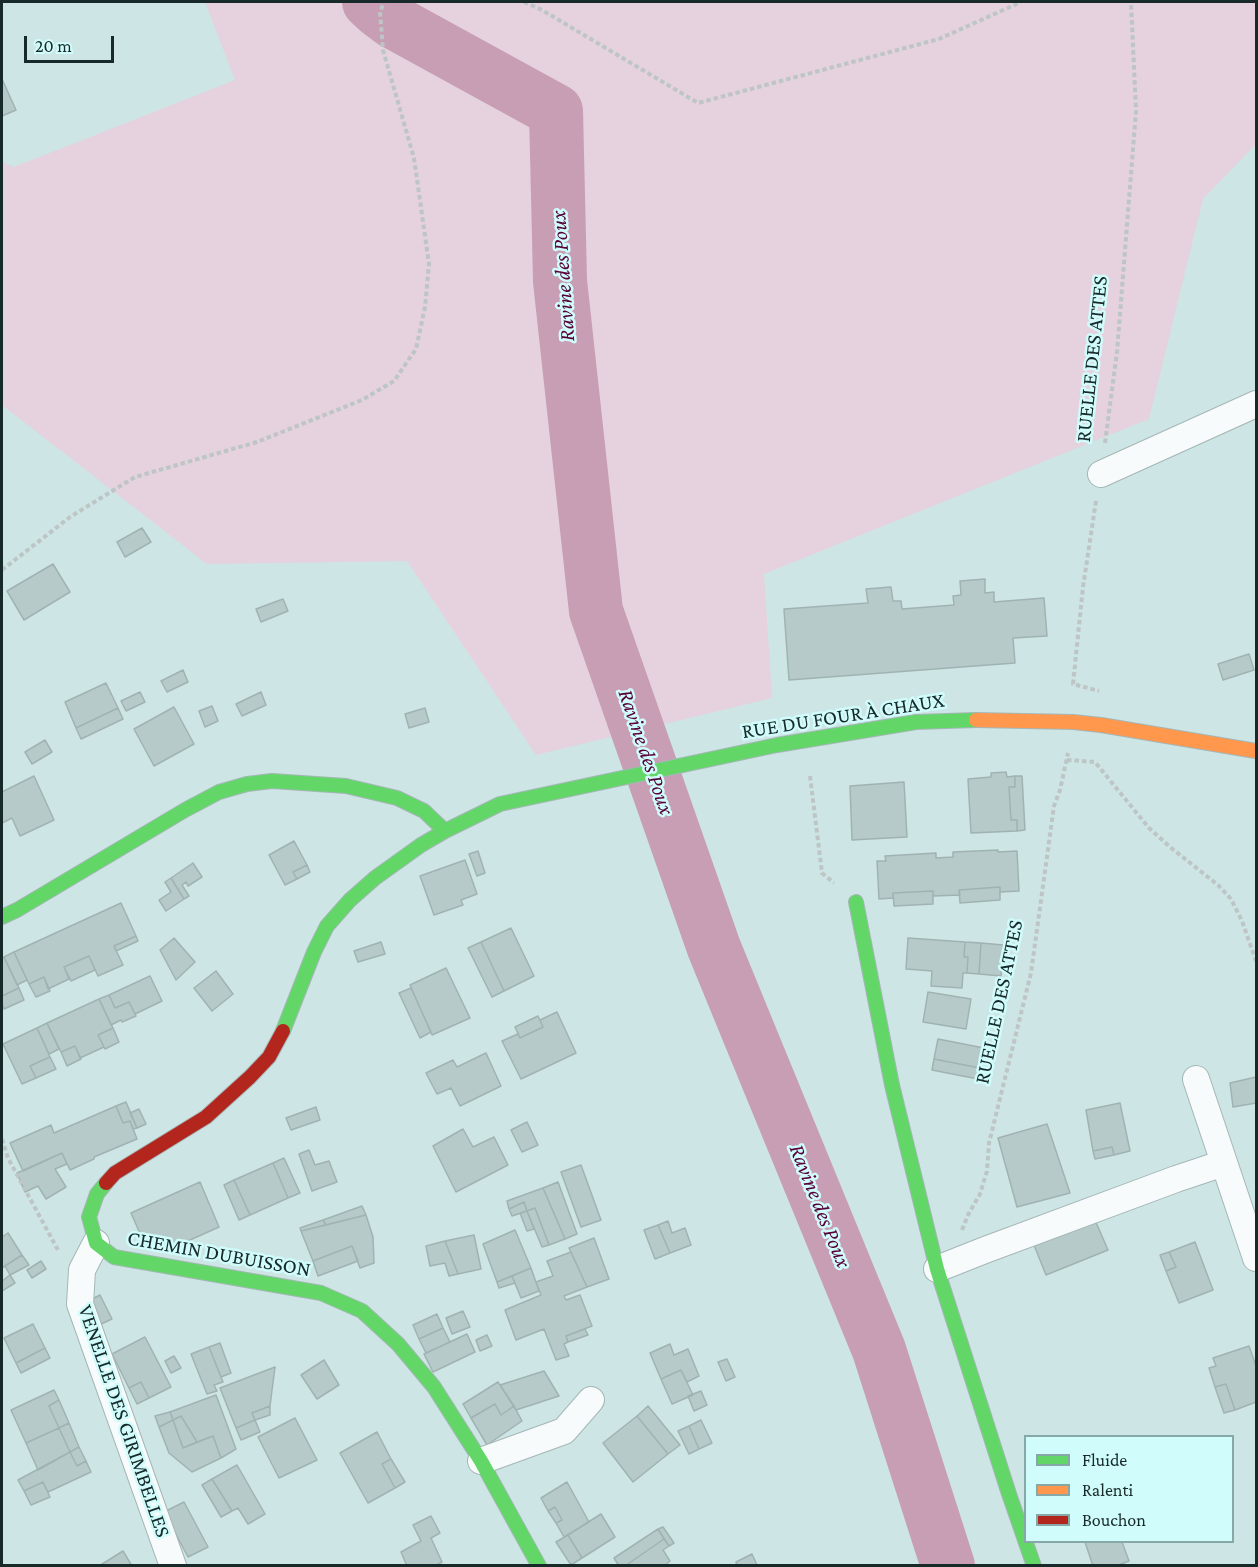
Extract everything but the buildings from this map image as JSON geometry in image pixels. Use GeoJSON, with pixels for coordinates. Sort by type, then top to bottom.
{"type":"FeatureCollection","features":[{"type":"Feature","properties":{"kind":"main road","name":"RUE DU FOUR À CHAUX"},"geometry":{"type":"LineString","coordinates":[[445,831],[500,804],[777,745],[916,722],[992,719],[1101,725],[1257,751]]}},
{"type":"Feature","properties":{"kind":"main road"},"geometry":{"type":"LineString","coordinates":[[2,917],[219,792],[247,784],[272,781],[346,786],[397,798],[424,811],[445,831]]}},
{"type":"Feature","properties":{"kind":"main road","name":"CHEMIN DUBUISSON"},"geometry":{"type":"LineString","coordinates":[[445,831],[375,878],[350,900],[327,926],[314,952],[283,1031],[269,1057],[206,1117],[115,1173],[97,1194],[89,1217],[96,1243],[114,1257],[321,1293],[362,1311],[398,1344],[434,1387],[482,1461],[539,1566]]}},
{"type":"Feature","properties":{"kind":"main road"},"geometry":{"type":"LineString","coordinates":[[856,902],[892,1085],[937,1269],[1024,1537]]}},
{"type":"Feature","properties":{"kind":"main road"},"geometry":{"type":"LineString","coordinates":[[1026,1543],[1034,1566]]}},
{"type":"Feature","properties":{"kind":"street"},"geometry":{"type":"LineString","coordinates":[[1101,474],[1257,404]]}},
{"type":"Feature","properties":{"kind":"street"},"geometry":{"type":"LineString","coordinates":[[1196,1079],[1257,1258]]}},
{"type":"Feature","properties":{"kind":"street"},"geometry":{"type":"LineString","coordinates":[[937,1269],[1224,1163]]}},
{"type":"Feature","properties":{"kind":"street","name":"VENELLE DES GIRIMBELLES"},"geometry":{"type":"LineString","coordinates":[[96,1243],[82,1270],[80,1304],[174,1566]]}},
{"type":"Feature","properties":{"kind":"street"},"geometry":{"type":"LineString","coordinates":[[482,1461],[564,1431],[591,1400]]}},
{"type":"Feature","properties":{"kind":"path"},"geometry":{"type":"LineString","coordinates":[[2,570],[70,517],[135,477],[257,442],[362,400],[394,381],[416,349],[425,307],[429,264],[414,158],[383,50],[380,12],[384,2]]}},
{"type":"Feature","properties":{"kind":"path"},"geometry":{"type":"LineString","coordinates":[[524,2],[542,10],[698,103],[939,39],[1021,2]]}},
{"type":"Feature","properties":{"kind":"path","name":"RUELLE DES ATTES"},"geometry":{"type":"LineString","coordinates":[[1108,693],[1073,684],[1083,587],[1117,352],[1136,111],[1131,2]]}},
{"type":"Feature","properties":{"kind":"path","name":"RUELLE DES ATTES"},"geometry":{"type":"LineString","coordinates":[[965,1258],[961,1233],[980,1194],[987,1171],[989,1143],[1031,973],[1054,806],[1060,790],[1069,747]]}},
{"type":"Feature","properties":{"kind":"path"},"geometry":{"type":"LineString","coordinates":[[1067,760],[1095,762],[1149,828],[1218,885],[1231,899],[1257,961]]}},
{"type":"Feature","properties":{"kind":"path"},"geometry":{"type":"LineString","coordinates":[[810,776],[822,873],[856,902]]}},
{"type":"Feature","properties":{"kind":"path"},"geometry":{"type":"LineString","coordinates":[[2,1139],[8,1158],[81,1292]]}},
{"type":"Feature","properties":{"kind":"shaded area"},"geometry":{"type":"Polygon","coordinates":[[[205,2],[1256,2],[1256,144],[1203,199],[1149,419],[764,574],[772,698],[536,755],[407,561],[207,564],[2,405],[2,162],[14,167],[235,80],[205,2]]]}},
{"type":"Feature","properties":{"kind":"waterway","name":"Ravine des Poux"},"geometry":{"type":"LineString","coordinates":[[369,2],[392,21],[556,111],[560,281],[596,611],[714,948],[879,1350],[948,1566]]}},
{"type":"Feature","properties":{"kind":"traffic: fast"},"geometry":{"type":"LineString","coordinates":[[283,1031],[314,952],[327,926],[350,900],[375,878],[421,845],[500,804],[777,745],[916,722],[976,720]]}},
{"type":"Feature","properties":{"kind":"traffic: fast"},"geometry":{"type":"LineString","coordinates":[[2,917],[185,810],[219,792],[247,784],[272,781],[346,786],[397,798],[424,811],[445,831]]}},
{"type":"Feature","properties":{"kind":"traffic: fast"},"geometry":{"type":"LineString","coordinates":[[856,902],[892,1085],[937,1269],[1024,1537]]}},
{"type":"Feature","properties":{"kind":"traffic: fast"},"geometry":{"type":"LineString","coordinates":[[106,1183],[97,1194],[89,1217],[96,1243],[114,1257],[321,1293],[362,1311],[398,1344],[434,1387],[481,1461],[539,1566]]}},
{"type":"Feature","properties":{"kind":"traffic: fast"},"geometry":{"type":"LineString","coordinates":[[1026,1543],[1034,1566]]}},
{"type":"Feature","properties":{"kind":"traffic: slow"},"geometry":{"type":"LineString","coordinates":[[976,720],[1073,722],[1101,725],[1256,751]]}},
{"type":"Feature","properties":{"kind":"traffic: jam"},"geometry":{"type":"LineString","coordinates":[[106,1183],[115,1173],[206,1117],[269,1057],[283,1031]]}}]}
